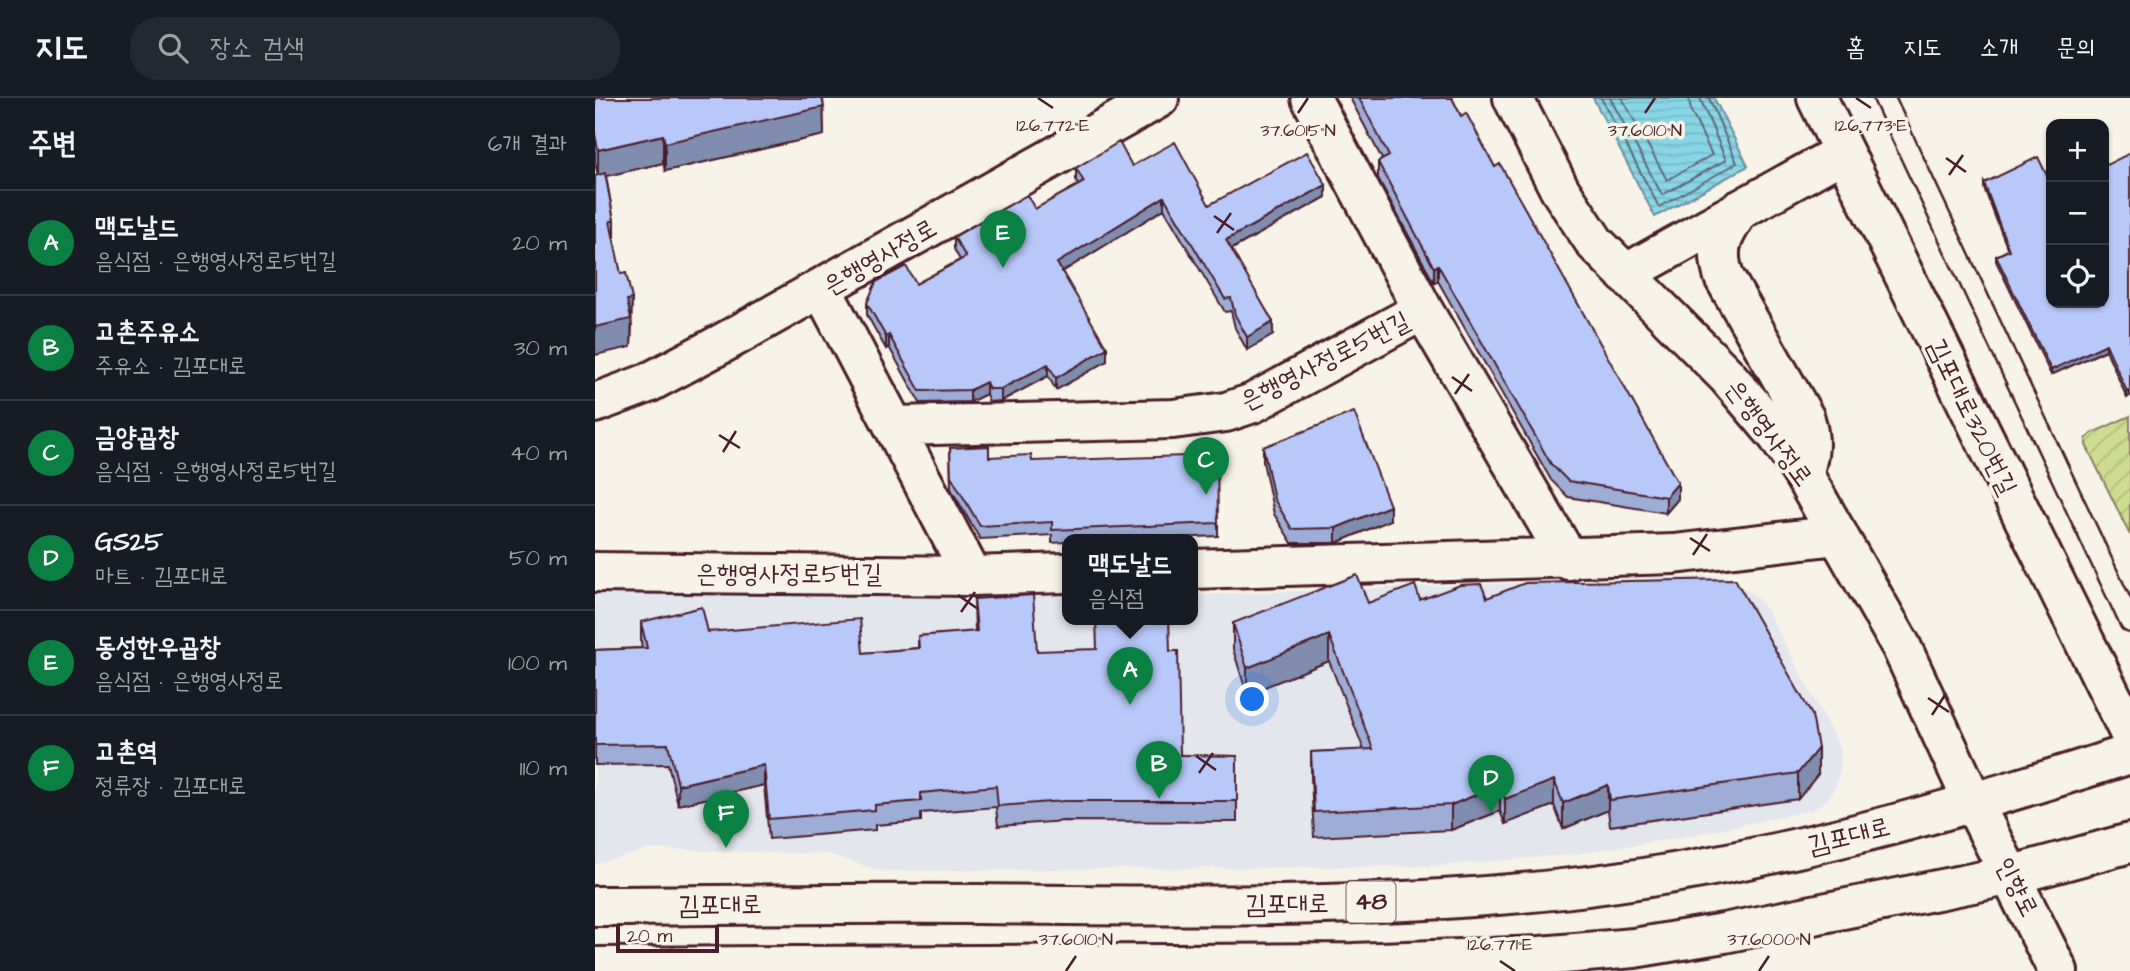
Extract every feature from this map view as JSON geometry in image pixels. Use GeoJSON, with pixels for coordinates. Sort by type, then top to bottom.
{"type":"FeatureCollection","features":[{"type":"Feature","properties":{"kind":"street","name":"은행영사정로"},"geometry":{"type":"LineString","coordinates":[[595,403],[648,383],[823,289],[1159,98]]}},
{"type":"Feature","properties":{"kind":"street"},"geometry":{"type":"LineString","coordinates":[[1311,98],[1423,310]]}},
{"type":"Feature","properties":{"kind":"street","name":"은행영사정로"},"geometry":{"type":"LineString","coordinates":[[1513,98],[1560,190],[1595,243],[1727,376],[1777,435],[1803,474],[1901,646],[1974,804]]}},
{"type":"Feature","properties":{"kind":"street","name":"김포대로320번길"},"geometry":{"type":"LineString","coordinates":[[1817,98],[2130,734]]}},
{"type":"Feature","properties":{"kind":"street"},"geometry":{"type":"LineString","coordinates":[[1625,274],[1842,153]]}},
{"type":"Feature","properties":{"kind":"street"},"geometry":{"type":"LineString","coordinates":[[1739,210],[1719,247],[1719,261],[1724,276],[1805,419],[1810,436],[1810,452],[1803,474]]}},
{"type":"Feature","properties":{"kind":"street"},"geometry":{"type":"LineString","coordinates":[[823,289],[972,576]]}},
{"type":"Feature","properties":{"kind":"street","name":"은행영사정로5번길"},"geometry":{"type":"LineString","coordinates":[[895,426],[1173,419],[1226,412],[1253,403],[1423,310],[1569,560]]}},
{"type":"Feature","properties":{"kind":"street"},"geometry":{"type":"LineString","coordinates":[[1198,569],[1569,560],[1674,554],[1838,535]]}},
{"type":"Feature","properties":{"kind":"street","name":"은행영사정로5번길"},"geometry":{"type":"LineString","coordinates":[[595,572],[972,576],[1062,573]]}},
{"type":"Feature","properties":{"kind":"street","name":"김포대로"},"geometry":{"type":"LineString","coordinates":[[595,906],[1265,905],[1424,901],[1564,888],[1681,871],[1797,849],[1974,804],[2130,754]]}},
{"type":"Feature","properties":{"kind":"street","name":"인향로"},"geometry":{"type":"LineString","coordinates":[[1974,804],[2058,971]]}},
{"type":"Feature","properties":{"kind":"street","name":"48"},"geometry":{"type":"LineString","coordinates":[[595,967],[1598,961],[2012,875],[2130,843]]}},
{"type":"Feature","properties":{"kind":"lane"},"geometry":{"type":"LineString","coordinates":[[1884,98],[2130,622]]}},
{"type":"Feature","properties":{"kind":"shaded area"},"geometry":{"type":"Polygon","coordinates":[[[1723,576],[1755,595],[1769,614],[1841,750],[1841,766],[1836,785],[1827,800],[1812,810],[1678,838],[1567,855],[1438,866],[880,871],[829,854],[652,849],[595,864],[595,592],[1062,596],[1062,625],[1198,625],[1198,595],[1723,576]]]}},
{"type":"Feature","properties":{"kind":"green space"},"geometry":{"type":"Polygon","coordinates":[[[2130,416],[2130,535],[2086,445],[2086,439],[2092,433],[2130,416]]]}},
{"type":"Feature","properties":{"kind":"water"},"geometry":{"type":"Polygon","coordinates":[[[1593,98],[1714,98],[1748,166],[1655,217],[1593,98]]]}},
{"type":"Feature","properties":{"kind":"building"},"geometry":{"type":"Polygon","coordinates":[[[595,98],[822,98],[824,107],[665,143],[663,135],[598,150],[595,98]]]}},
{"type":"Feature","properties":{"kind":"building"},"geometry":{"type":"Polygon","coordinates":[[[1359,98],[1452,98],[1461,116],[1466,113],[1495,167],[1500,164],[1678,483],[1666,497],[1568,481],[1551,464],[1438,265],[1434,268],[1378,162],[1389,156],[1359,98]]]}},
{"type":"Feature","properties":{"kind":"building"},"geometry":{"type":"Polygon","coordinates":[[[1119,142],[1132,166],[1175,142],[1209,205],[1307,152],[1326,185],[1226,240],[1273,322],[1247,337],[1235,315],[1231,298],[1225,299],[1164,197],[1057,263],[1107,348],[1056,378],[1048,364],[1001,389],[989,389],[986,382],[970,390],[920,391],[889,335],[886,337],[867,303],[876,282],[906,266],[916,284],[966,257],[954,237],[1027,195],[1035,209],[1084,182],[1076,168],[1119,142]]]}},
{"type":"Feature","properties":{"kind":"building"},"geometry":{"type":"Polygon","coordinates":[[[2130,153],[2130,391],[2127,392],[2106,344],[2051,370],[1996,256],[2009,250],[1984,183],[2038,157],[2046,174],[2046,308],[2109,308],[2109,164],[2130,153]]]}},
{"type":"Feature","properties":{"kind":"building"},"geometry":{"type":"Polygon","coordinates":[[[605,173],[614,221],[610,221],[621,274],[626,273],[632,299],[627,300],[631,319],[595,327],[595,176],[605,173]]]}},
{"type":"Feature","properties":{"kind":"building"},"geometry":{"type":"Polygon","coordinates":[[[1354,412],[1390,506],[1336,528],[1292,529],[1274,499],[1263,447],[1354,412]]]}},
{"type":"Feature","properties":{"kind":"building"},"geometry":{"type":"Polygon","coordinates":[[[989,446],[989,457],[1031,455],[1032,461],[1217,455],[1218,523],[1052,530],[1052,522],[980,526],[951,476],[950,448],[989,446]]]}},
{"type":"Feature","properties":{"kind":"building"},"geometry":{"type":"Polygon","coordinates":[[[1357,575],[1368,603],[1415,585],[1420,600],[1460,585],[1481,584],[1487,598],[1525,583],[1735,579],[1812,715],[1818,748],[1798,773],[1610,800],[1608,785],[1563,803],[1554,780],[1505,799],[1500,785],[1451,805],[1314,812],[1311,752],[1373,749],[1329,635],[1247,668],[1233,623],[1357,575]]]}},
{"type":"Feature","properties":{"kind":"building"},"geometry":{"type":"Polygon","coordinates":[[[1033,595],[1037,651],[1097,649],[1096,625],[1169,625],[1170,651],[1178,651],[1180,755],[1237,756],[1237,801],[1064,801],[998,806],[996,786],[921,793],[921,801],[875,805],[875,810],[769,819],[764,765],[678,785],[668,744],[595,745],[595,650],[647,648],[641,622],[702,607],[708,632],[860,619],[863,653],[919,648],[918,636],[977,631],[974,599],[1033,595]]]}},
{"type":"Feature","properties":{"kind":"place","name":"동성한우곱창"},"geometry":{"type":"Point","coordinates":[1003,268]}},
{"type":"Feature","properties":{"kind":"place","name":"금양곱창"},"geometry":{"type":"Point","coordinates":[1206,495]}},
{"type":"Feature","properties":{"kind":"place","name":"맥도날드"},"geometry":{"type":"Point","coordinates":[1130,705]}},
{"type":"Feature","properties":{"kind":"place","name":"고촌주유소"},"geometry":{"type":"Point","coordinates":[1159,799]}},
{"type":"Feature","properties":{"kind":"place","name":"GS25"},"geometry":{"type":"Point","coordinates":[1491,813]}},
{"type":"Feature","properties":{"kind":"place","name":"고촌역"},"geometry":{"type":"Point","coordinates":[726,848]}}]}
